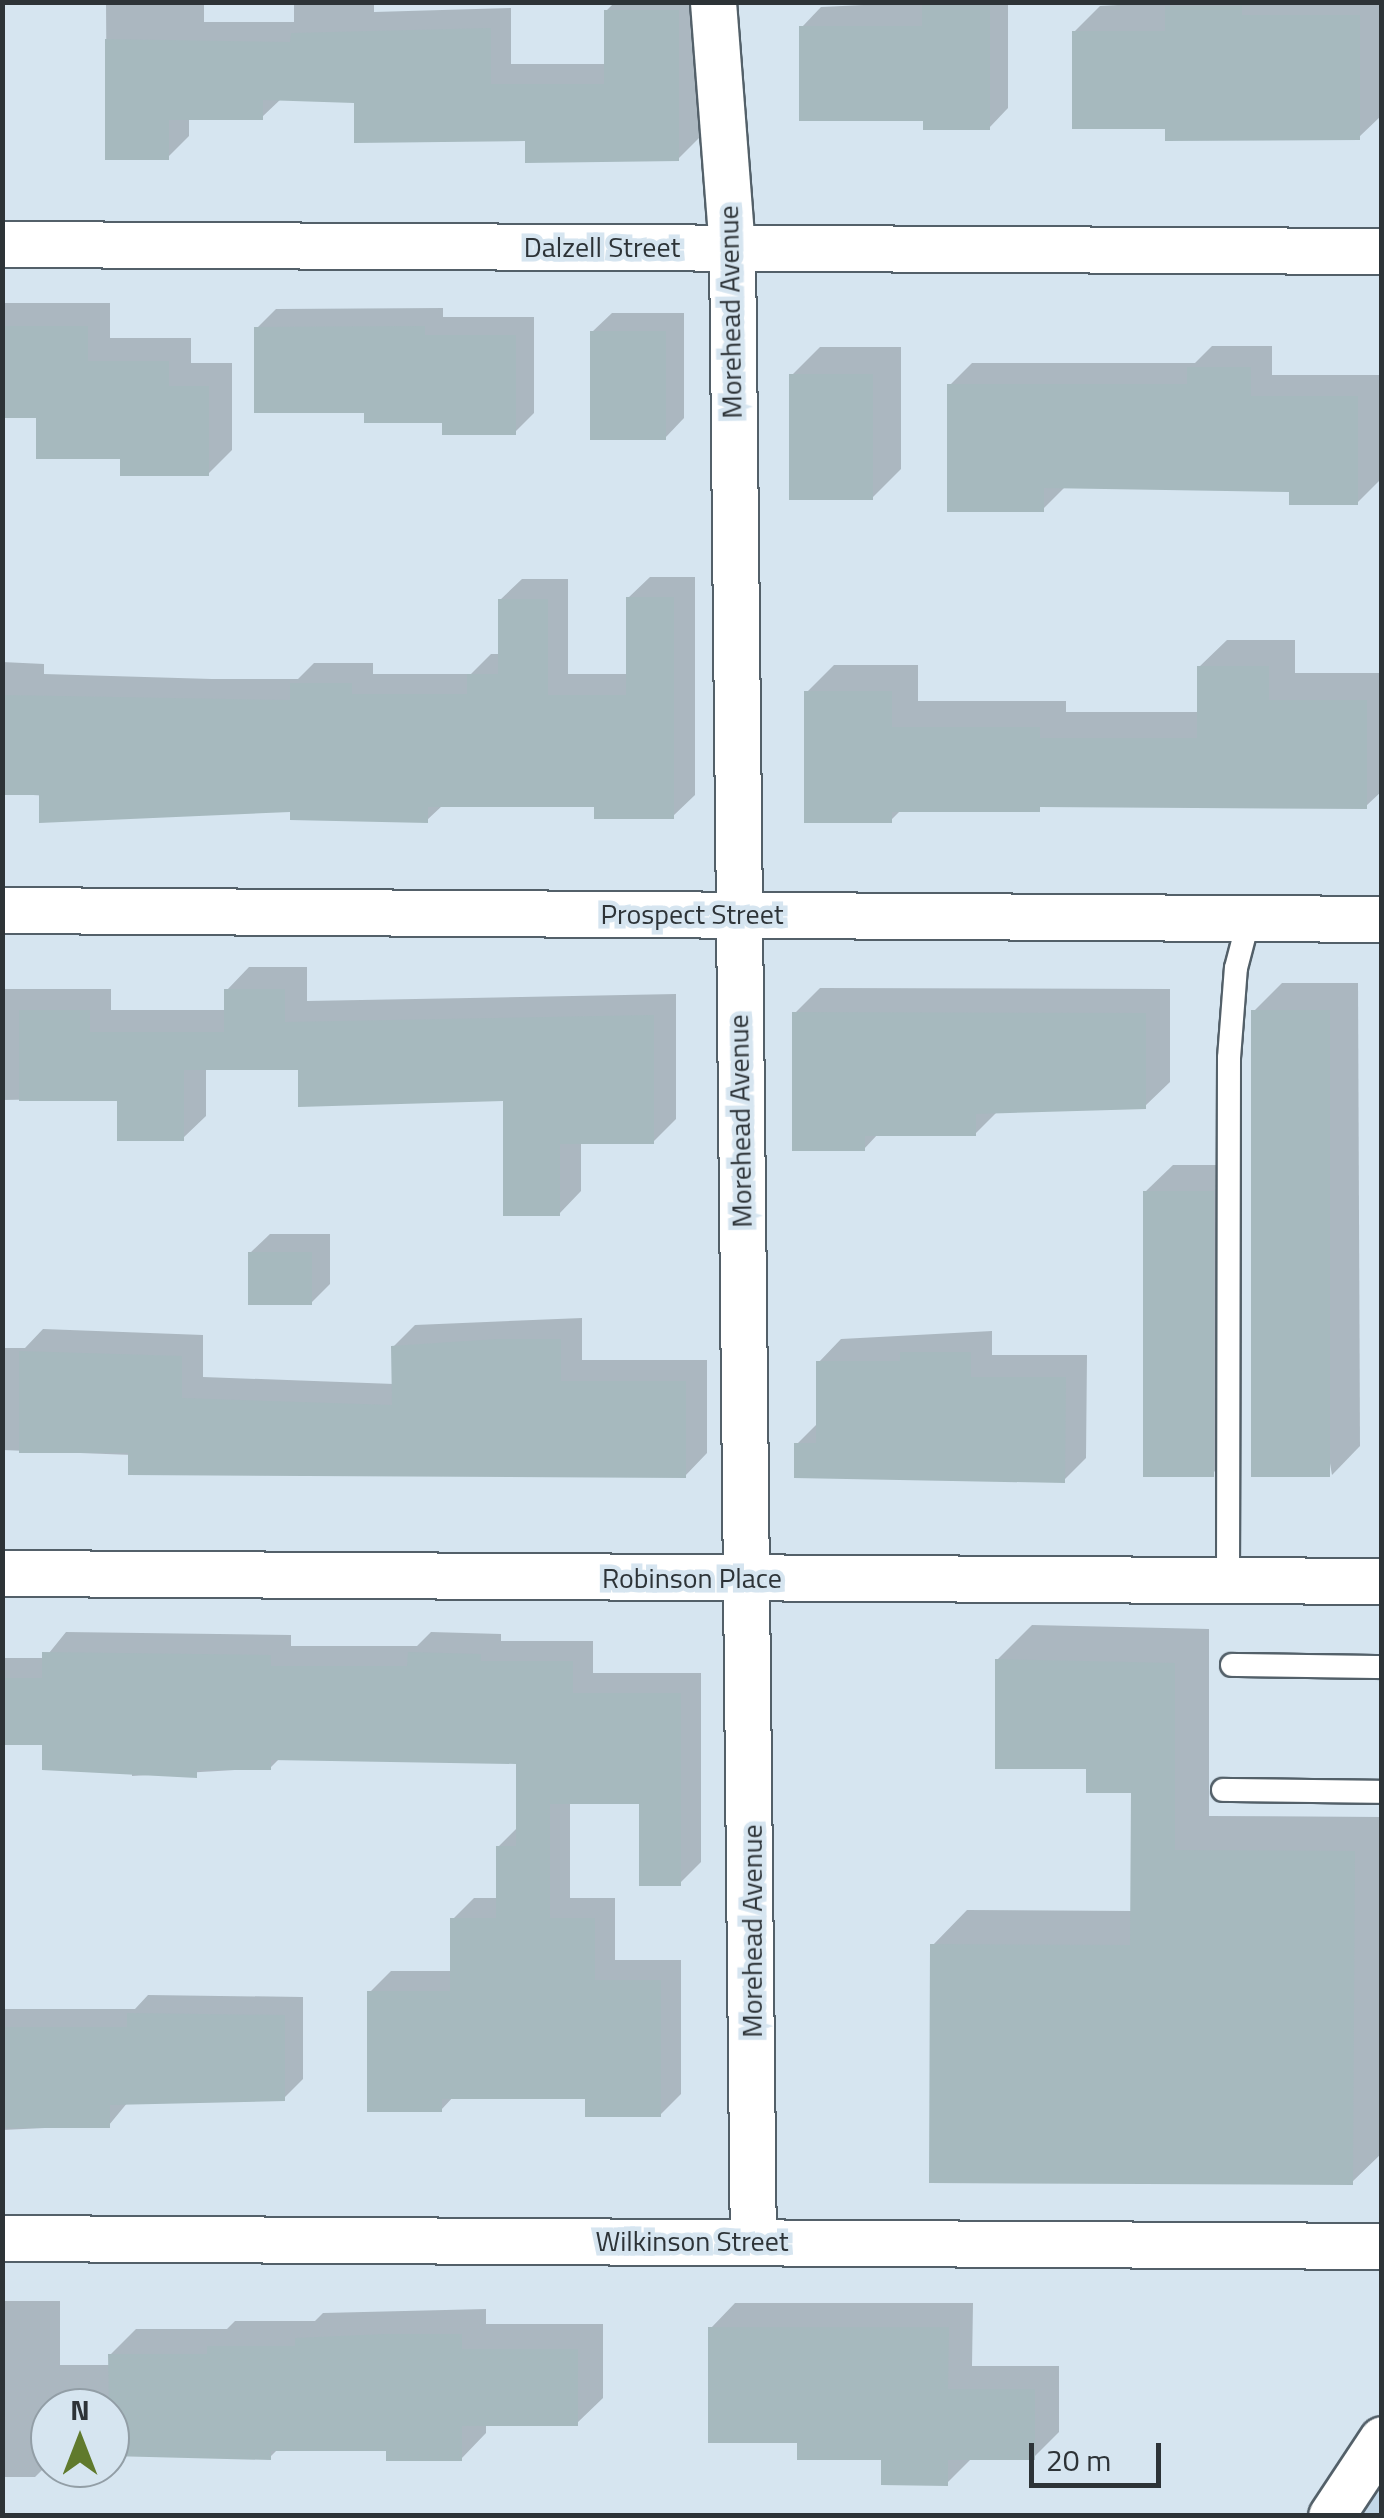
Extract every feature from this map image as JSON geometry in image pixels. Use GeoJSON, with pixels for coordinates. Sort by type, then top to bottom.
{"type":"FeatureCollection","features":[{"type":"Feature","properties":{"kind":"street","name":"Morehead Avenue"},"geometry":{"type":"LineString","coordinates":[[714,2],[732,248],[750,1578],[753,2241]]}},
{"type":"Feature","properties":{"kind":"street","name":"Dalzell Street"},"geometry":{"type":"LineString","coordinates":[[2,244],[1382,251]]}},
{"type":"Feature","properties":{"kind":"street","name":"Prospect Street"},"geometry":{"type":"LineString","coordinates":[[2,910],[1382,918]]}},
{"type":"Feature","properties":{"kind":"street","name":"Robinson Place"},"geometry":{"type":"LineString","coordinates":[[2,1573],[1382,1581]]}},
{"type":"Feature","properties":{"kind":"street","name":"Wilkinson Street"},"geometry":{"type":"LineString","coordinates":[[2,2238],[1382,2246]]}},
{"type":"Feature","properties":{"kind":"street"},"geometry":{"type":"LineString","coordinates":[[1330,2516],[1382,2439]]}},
{"type":"Feature","properties":{"kind":"lane"},"geometry":{"type":"LineString","coordinates":[[1228,1580],[1229,1058],[1236,968],[1248,918]]}},
{"type":"Feature","properties":{"kind":"lane"},"geometry":{"type":"LineString","coordinates":[[1232,1665],[1382,1667]]}},
{"type":"Feature","properties":{"kind":"lane"},"geometry":{"type":"LineString","coordinates":[[1223,1790],[1382,1792]]}},
{"type":"Feature","properties":{"kind":"shaded area"},"geometry":{"type":"Polygon","coordinates":[[[1381,2473],[1381,2515],[1353,2515],[1381,2473]]]}},
{"type":"Feature","properties":{"kind":"building"},"geometry":{"type":"Polygon","coordinates":[[[922,3],[990,3],[990,130],[923,130],[923,121],[799,121],[799,26],[922,26],[922,3]]]}},
{"type":"Feature","properties":{"kind":"building"},"geometry":{"type":"Polygon","coordinates":[[[1165,6],[1242,6],[1242,15],[1360,15],[1360,140],[1165,141],[1165,129],[1072,129],[1072,31],[1165,31],[1165,6]]]}},
{"type":"Feature","properties":{"kind":"building"},"geometry":{"type":"Polygon","coordinates":[[[604,10],[679,10],[679,161],[525,163],[525,141],[354,143],[354,103],[263,100],[263,120],[169,120],[169,160],[105,160],[105,39],[290,42],[291,33],[491,28],[491,84],[604,84],[604,10]]]}},
{"type":"Feature","properties":{"kind":"building"},"geometry":{"type":"Polygon","coordinates":[[[2,326],[88,326],[88,361],[169,361],[169,386],[209,386],[209,476],[120,476],[120,459],[36,459],[36,418],[2,418],[2,326]]]}},
{"type":"Feature","properties":{"kind":"building"},"geometry":{"type":"Polygon","coordinates":[[[425,326],[425,335],[516,335],[516,435],[442,435],[442,423],[364,423],[364,413],[254,413],[254,327],[425,326]]]}},
{"type":"Feature","properties":{"kind":"building"},"geometry":{"type":"Polygon","coordinates":[[[590,331],[666,331],[666,440],[590,440],[590,331]]]}},
{"type":"Feature","properties":{"kind":"building"},"geometry":{"type":"Polygon","coordinates":[[[1187,367],[1251,367],[1251,396],[1358,396],[1358,505],[1289,505],[1289,492],[1044,488],[1044,512],[947,512],[947,384],[1187,384],[1187,367]]]}},
{"type":"Feature","properties":{"kind":"building"},"geometry":{"type":"Polygon","coordinates":[[[789,374],[873,374],[873,500],[789,500],[789,374]]]}},
{"type":"Feature","properties":{"kind":"building"},"geometry":{"type":"Polygon","coordinates":[[[626,597],[674,597],[674,819],[594,819],[594,807],[428,807],[428,823],[290,820],[290,812],[39,823],[39,795],[2,795],[2,695],[290,700],[290,683],[352,683],[352,694],[467,694],[467,674],[498,674],[498,599],[548,599],[548,695],[626,695],[626,597]]]}},
{"type":"Feature","properties":{"kind":"building"},"geometry":{"type":"Polygon","coordinates":[[[1197,666],[1269,666],[1269,700],[1367,700],[1367,809],[1040,807],[1040,812],[892,812],[892,823],[804,823],[804,691],[892,691],[892,727],[1040,727],[1040,738],[1197,738],[1197,666]]]}},
{"type":"Feature","properties":{"kind":"building"},"geometry":{"type":"Polygon","coordinates":[[[224,989],[285,989],[285,1022],[654,1015],[654,1144],[560,1144],[560,1216],[503,1216],[503,1101],[298,1107],[298,1070],[184,1070],[184,1141],[117,1141],[117,1101],[19,1101],[19,1010],[90,1010],[90,1032],[224,1032],[224,989]]]}},
{"type":"Feature","properties":{"kind":"building"},"geometry":{"type":"Polygon","coordinates":[[[1251,1010],[1330,1010],[1330,1477],[1251,1477],[1251,1010]]]}},
{"type":"Feature","properties":{"kind":"building"},"geometry":{"type":"Polygon","coordinates":[[[792,1012],[1146,1013],[1146,1109],[976,1114],[976,1136],[865,1136],[865,1151],[792,1151],[792,1012]]]}},
{"type":"Feature","properties":{"kind":"building"},"geometry":{"type":"Polygon","coordinates":[[[1143,1191],[1214,1191],[1214,1477],[1143,1477],[1143,1191]]]}},
{"type":"Feature","properties":{"kind":"building"},"geometry":{"type":"Polygon","coordinates":[[[248,1252],[312,1252],[312,1305],[248,1305],[248,1252]]]}},
{"type":"Feature","properties":{"kind":"building"},"geometry":{"type":"Polygon","coordinates":[[[561,1339],[561,1381],[686,1381],[686,1478],[128,1475],[128,1453],[19,1453],[19,1351],[182,1356],[182,1398],[392,1405],[391,1346],[561,1339]]]}},
{"type":"Feature","properties":{"kind":"building"},"geometry":{"type":"Polygon","coordinates":[[[900,1352],[971,1352],[971,1377],[1066,1377],[1065,1483],[794,1478],[794,1443],[816,1443],[816,1361],[900,1361],[900,1352]]]}},
{"type":"Feature","properties":{"kind":"building"},"geometry":{"type":"Polygon","coordinates":[[[42,1652],[271,1655],[271,1666],[407,1666],[408,1652],[481,1654],[481,1661],[573,1661],[573,1693],[681,1693],[681,1886],[639,1886],[639,1804],[550,1804],[550,1918],[595,1918],[595,1980],[661,1980],[661,2117],[585,2117],[585,2099],[442,2099],[442,2112],[367,2112],[367,1991],[450,1991],[450,1918],[496,1918],[496,1846],[516,1846],[516,1764],[271,1760],[271,1770],[197,1770],[197,1778],[42,1770],[42,1745],[2,1745],[2,1678],[42,1678],[42,1652]]]}},
{"type":"Feature","properties":{"kind":"building"},"geometry":{"type":"Polygon","coordinates":[[[995,1659],[1175,1663],[1175,1850],[1355,1851],[1353,2185],[929,2183],[930,1944],[1130,1945],[1131,1793],[1086,1793],[1086,1769],[995,1769],[995,1659]]]}},
{"type":"Feature","properties":{"kind":"building"},"geometry":{"type":"Polygon","coordinates":[[[127,2013],[285,2015],[285,2101],[110,2105],[110,2128],[2,2128],[2,2027],[127,2027],[127,2013]]]}},
{"type":"Feature","properties":{"kind":"building"},"geometry":{"type":"Polygon","coordinates":[[[708,2327],[949,2327],[948,2389],[1035,2389],[1035,2460],[948,2460],[948,2486],[881,2485],[881,2460],[797,2460],[797,2443],[708,2443],[708,2327]]]}},
{"type":"Feature","properties":{"kind":"building"},"geometry":{"type":"Polygon","coordinates":[[[462,2334],[462,2349],[578,2349],[578,2426],[462,2426],[462,2461],[386,2461],[386,2451],[271,2451],[271,2460],[130,2456],[130,2388],[109,2388],[108,2354],[207,2354],[207,2346],[295,2346],[295,2338],[462,2334]]]}}]}
